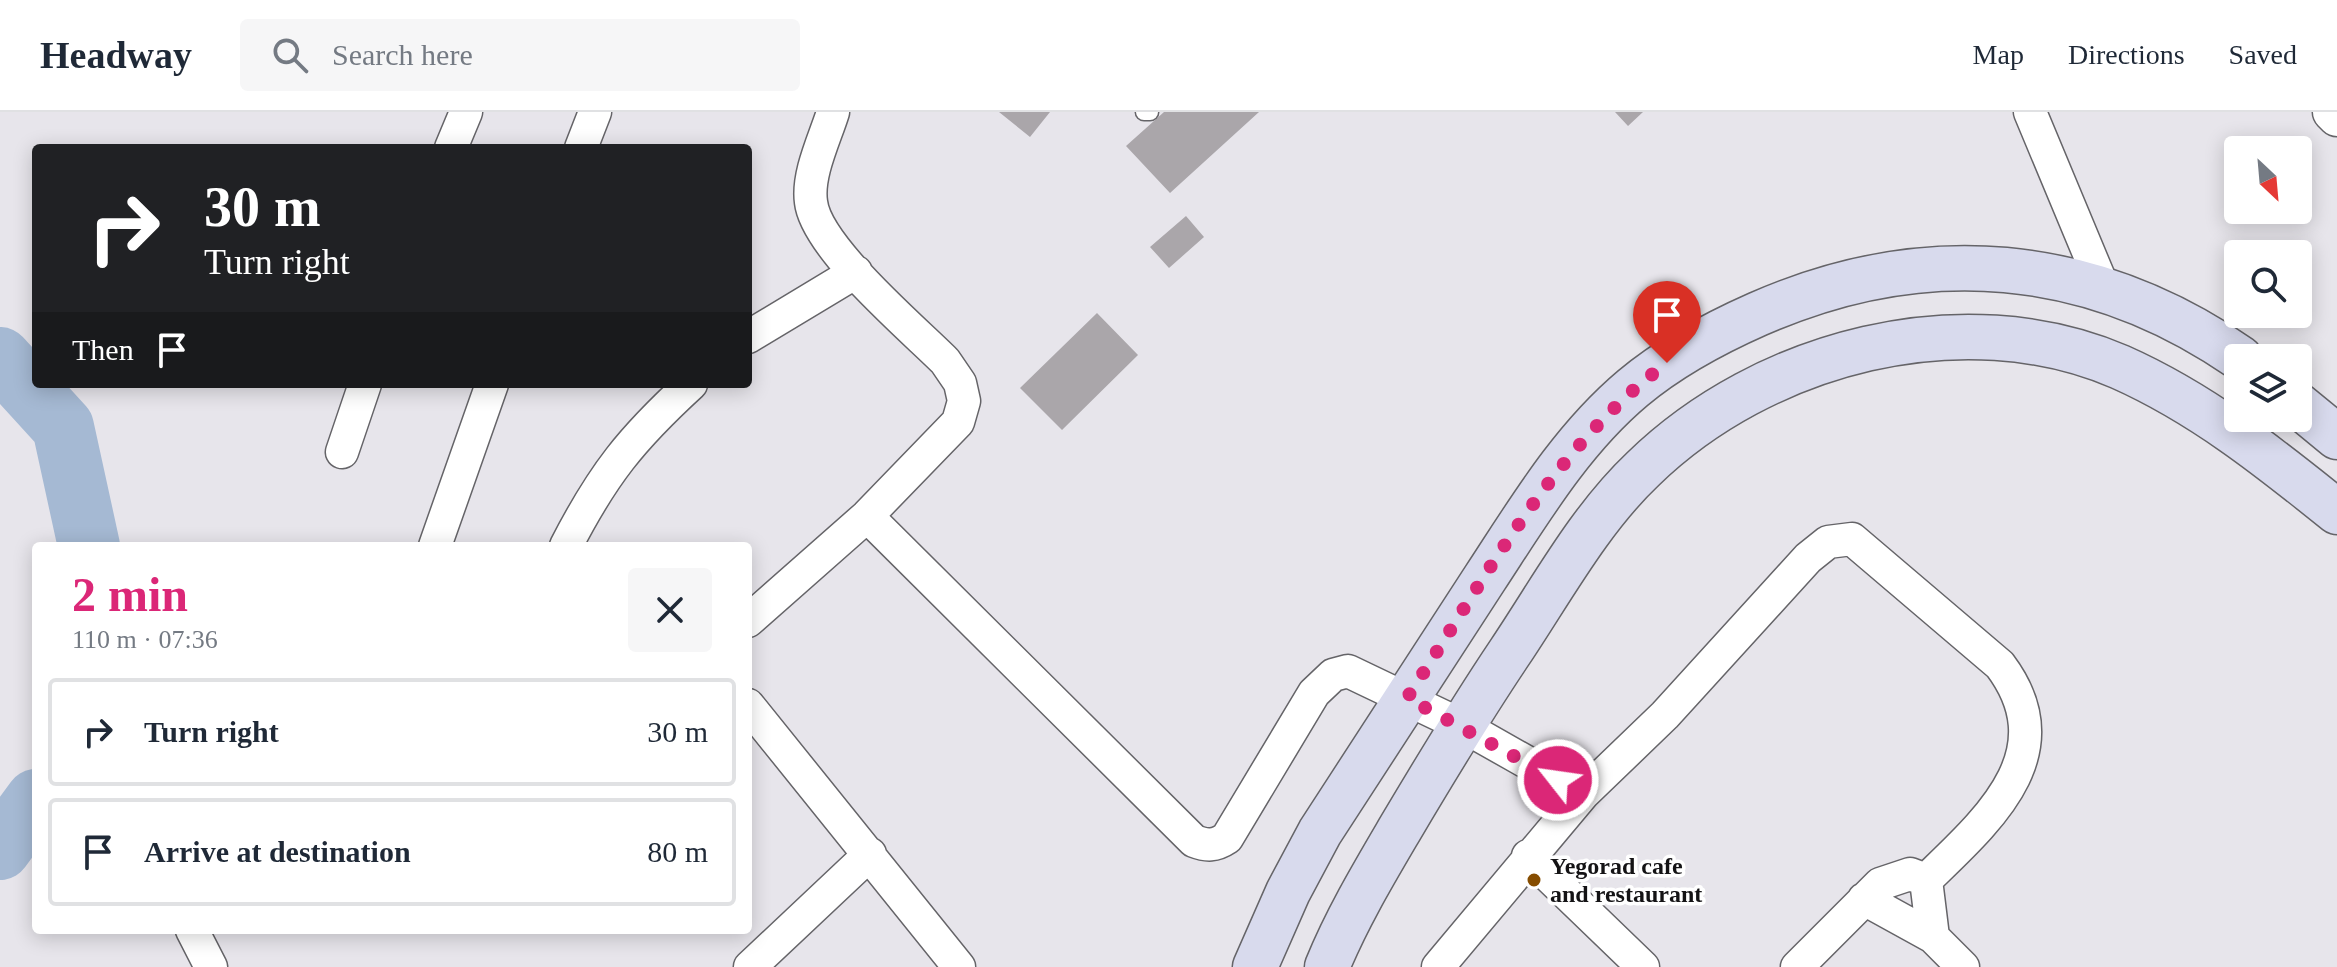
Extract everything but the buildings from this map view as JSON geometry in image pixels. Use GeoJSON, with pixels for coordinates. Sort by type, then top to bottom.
{"type":"FeatureCollection","features":[{"type":"Feature","properties":{"kind":"main road"},"geometry":{"type":"LineString","coordinates":[[1255,967],[1288,892],[1320,832],[1560,466],[1633,388],[1722,330],[1840,283],[1894,271],[1956,267],[2028,272],[2103,287],[2161,309],[2224,348]]}},
{"type":"Feature","properties":{"kind":"main road"},"geometry":{"type":"LineString","coordinates":[[1327,967],[1372,875],[1461,725],[1603,515],[1641,470],[1686,430],[1726,402],[1781,375],[1834,357],[1900,342],[1958,337],[2059,349],[2118,367],[2218,420],[2337,512]]}},
{"type":"Feature","properties":{"kind":"main road"},"geometry":{"type":"LineString","coordinates":[[2312,416],[2337,437]]}},
{"type":"Feature","properties":{"kind":"street"},"geometry":{"type":"LineString","coordinates":[[453,144],[466,112]]}},
{"type":"Feature","properties":{"kind":"street"},"geometry":{"type":"LineString","coordinates":[[583,144],[595,112]]}},
{"type":"Feature","properties":{"kind":"street"},"geometry":{"type":"LineString","coordinates":[[752,617],[867,516],[958,422],[964,401],[960,383],[945,361],[856,272],[821,232],[810,202],[815,171],[833,112]]}},
{"type":"Feature","properties":{"kind":"street"},"geometry":{"type":"LineString","coordinates":[[2030,112],[2103,287]]}},
{"type":"Feature","properties":{"kind":"street"},"geometry":{"type":"LineString","coordinates":[[2332,112],[2337,117]]}},
{"type":"Feature","properties":{"kind":"street"},"geometry":{"type":"LineString","coordinates":[[752,335],[856,272]]}},
{"type":"Feature","properties":{"kind":"street"},"geometry":{"type":"LineString","coordinates":[[342,452],[364,388]]}},
{"type":"Feature","properties":{"kind":"street"},"geometry":{"type":"LineString","coordinates":[[436,542],[491,388]]}},
{"type":"Feature","properties":{"kind":"street"},"geometry":{"type":"LineString","coordinates":[[568,542],[595,490],[628,443],[687,388]]}},
{"type":"Feature","properties":{"kind":"street"},"geometry":{"type":"LineString","coordinates":[[867,516],[1194,841],[1206,845],[1218,844],[1234,828],[1323,682],[1348,671],[1461,725],[1583,794]]}},
{"type":"Feature","properties":{"kind":"street"},"geometry":{"type":"LineString","coordinates":[[1438,967],[1583,794],[1665,715],[1808,558],[1828,542],[1852,539],[2000,665],[2016,687],[2024,711],[2025,742],[2018,773],[1997,806],[1926,880]]}},
{"type":"Feature","properties":{"kind":"street"},"geometry":{"type":"LineString","coordinates":[[752,710],[959,967]]}},
{"type":"Feature","properties":{"kind":"street"},"geometry":{"type":"LineString","coordinates":[[750,967],[870,854]]}},
{"type":"Feature","properties":{"kind":"street"},"geometry":{"type":"LineString","coordinates":[[1528,856],[1643,967]]}},
{"type":"Feature","properties":{"kind":"street"},"geometry":{"type":"LineString","coordinates":[[1797,967],[1880,884],[1910,874],[1926,880]]}},
{"type":"Feature","properties":{"kind":"street"},"geometry":{"type":"LineString","coordinates":[[1926,880],[1933,937]]}},
{"type":"Feature","properties":{"kind":"street"},"geometry":{"type":"LineString","coordinates":[[1864,899],[1933,937],[1963,967]]}},
{"type":"Feature","properties":{"kind":"street"},"geometry":{"type":"LineString","coordinates":[[194,934],[211,967]]}},
{"type":"Feature","properties":{"kind":"waterway"},"geometry":{"type":"LineString","coordinates":[[0,358],[63,427],[88,542]]}},
{"type":"Feature","properties":{"kind":"waterway"},"geometry":{"type":"LineString","coordinates":[[0,849],[32,805]]}},
{"type":"Feature","properties":{"kind":"place","name":"Yegorad cafe and restaurant"},"geometry":{"type":"Point","coordinates":[1534,880]}},
{"type":"Feature","properties":{"kind":"route"},"geometry":{"type":"LineString","coordinates":[[1558,780],[1407,698],[1560,466],[1633,388],[1667,363]]}}]}
